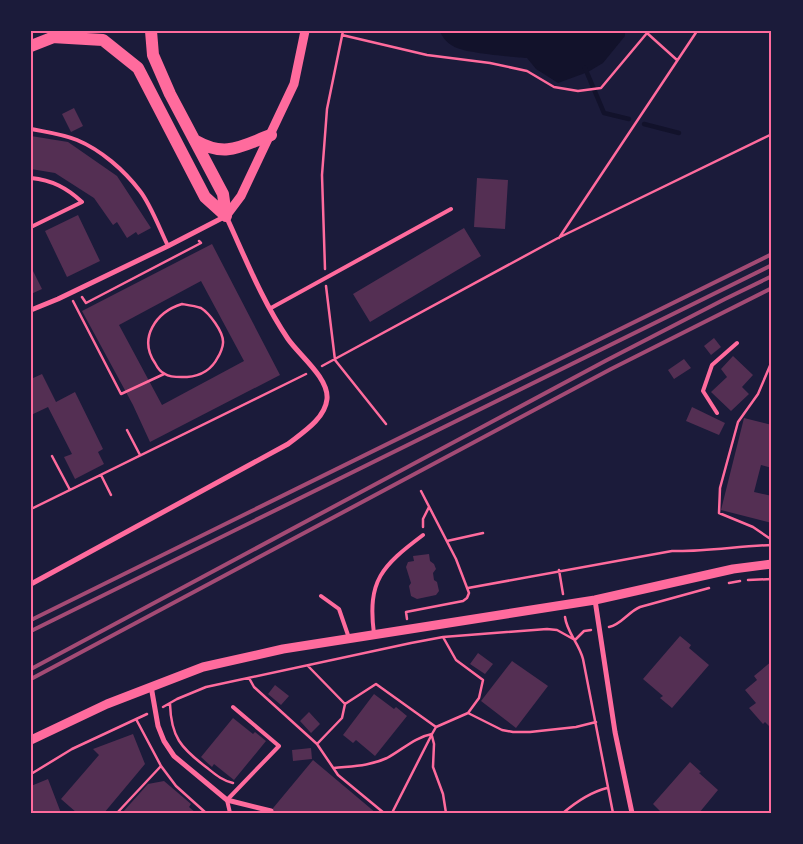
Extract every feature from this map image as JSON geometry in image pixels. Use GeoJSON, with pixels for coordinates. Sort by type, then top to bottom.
{"type":"FeatureCollection","features":[{"type":"Feature","properties":{"kind":"main road"},"geometry":{"type":"LineString","coordinates":[[31,46],[70,31]]}},
{"type":"Feature","properties":{"kind":"main road"},"geometry":{"type":"LineString","coordinates":[[151,31],[153,55],[170,94],[223,194],[226,216]]}},
{"type":"Feature","properties":{"kind":"main road"},"geometry":{"type":"LineString","coordinates":[[52,37],[103,40],[138,68],[205,197],[226,216]]}},
{"type":"Feature","properties":{"kind":"main road"},"geometry":{"type":"LineString","coordinates":[[195,140],[209,148],[228,150],[271,135]]}},
{"type":"Feature","properties":{"kind":"street"},"geometry":{"type":"LineString","coordinates":[[31,310],[58,300],[226,216],[241,196],[294,84],[305,31]]}},
{"type":"Feature","properties":{"kind":"street"},"geometry":{"type":"LineString","coordinates":[[31,584],[288,444],[313,424],[323,411],[327,398],[324,386],[315,370],[288,340],[253,277],[226,216]]}},
{"type":"Feature","properties":{"kind":"street"},"geometry":{"type":"LineString","coordinates":[[31,740],[107,704],[203,666],[283,649],[595,600],[733,569],[772,564]]}},
{"type":"Feature","properties":{"kind":"street"},"geometry":{"type":"LineString","coordinates":[[595,600],[615,732],[632,813]]}},
{"type":"Feature","properties":{"kind":"street"},"geometry":{"type":"LineString","coordinates":[[151,686],[158,726],[164,741],[174,756],[227,800],[271,811]]}},
{"type":"Feature","properties":{"kind":"lane"},"geometry":{"type":"LineString","coordinates":[[31,129],[64,136],[102,154],[123,172],[141,192],[168,246]]}},
{"type":"Feature","properties":{"kind":"lane"},"geometry":{"type":"LineString","coordinates":[[31,178],[55,183],[69,190],[82,202],[31,227]]}},
{"type":"Feature","properties":{"kind":"lane"},"geometry":{"type":"LineString","coordinates":[[270,308],[451,209]]}},
{"type":"Feature","properties":{"kind":"lane"},"geometry":{"type":"LineString","coordinates":[[717,413],[703,391],[712,365],[737,343]]}},
{"type":"Feature","properties":{"kind":"lane"},"geometry":{"type":"LineString","coordinates":[[374,634],[371,612],[378,578],[398,554],[423,535]]}},
{"type":"Feature","properties":{"kind":"lane"},"geometry":{"type":"LineString","coordinates":[[320,596],[339,609],[349,638]]}},
{"type":"Feature","properties":{"kind":"lane"},"geometry":{"type":"LineString","coordinates":[[230,813],[227,800],[279,746],[233,707]]}},
{"type":"Feature","properties":{"kind":"path"},"geometry":{"type":"LineString","coordinates":[[558,238],[697,31]]}},
{"type":"Feature","properties":{"kind":"path"},"geometry":{"type":"LineString","coordinates":[[386,424],[335,360],[325,278],[322,175],[327,109],[342,33],[427,55],[490,63],[526,71],[554,86],[578,90],[601,88],[648,32],[677,60]]}},
{"type":"Feature","properties":{"kind":"path"},"geometry":{"type":"LineString","coordinates":[[31,509],[335,360],[558,238],[772,134]]}},
{"type":"Feature","properties":{"kind":"path"},"geometry":{"type":"LineString","coordinates":[[164,374],[152,360],[148,347],[149,338],[157,318],[172,307],[182,304],[199,307],[208,313],[221,334],[223,342],[219,356],[205,372],[183,377],[164,374],[121,394],[73,300],[82,297],[86,303],[201,243],[195,232]]}},
{"type":"Feature","properties":{"kind":"path"},"geometry":{"type":"LineString","coordinates":[[772,361],[758,394],[738,422],[720,488],[718,513],[753,527],[772,540]]}},
{"type":"Feature","properties":{"kind":"path"},"geometry":{"type":"LineString","coordinates":[[128,430],[140,456]]}},
{"type":"Feature","properties":{"kind":"path"},"geometry":{"type":"LineString","coordinates":[[52,456],[70,490]]}},
{"type":"Feature","properties":{"kind":"path"},"geometry":{"type":"LineString","coordinates":[[101,475],[111,495]]}},
{"type":"Feature","properties":{"kind":"path"},"geometry":{"type":"LineString","coordinates":[[31,774],[72,749],[206,687],[411,643],[406,612],[464,601],[467,598],[468,588],[447,541],[421,491]]}},
{"type":"Feature","properties":{"kind":"path"},"geometry":{"type":"LineString","coordinates":[[423,535],[423,519],[429,508]]}},
{"type":"Feature","properties":{"kind":"path"},"geometry":{"type":"LineString","coordinates":[[447,541],[483,534]]}},
{"type":"Feature","properties":{"kind":"path"},"geometry":{"type":"LineString","coordinates":[[468,588],[541,573],[672,551],[699,552],[739,546],[772,545]]}},
{"type":"Feature","properties":{"kind":"path"},"geometry":{"type":"LineString","coordinates":[[392,813],[436,727],[468,713],[479,698],[483,680],[456,660],[443,637]]}},
{"type":"Feature","properties":{"kind":"path"},"geometry":{"type":"LineString","coordinates":[[575,640],[581,650],[613,813]]}},
{"type":"Feature","properties":{"kind":"path"},"geometry":{"type":"LineString","coordinates":[[308,665],[345,704]]}},
{"type":"Feature","properties":{"kind":"path"},"geometry":{"type":"LineString","coordinates":[[249,678],[254,687],[316,744],[338,775],[384,813]]}},
{"type":"Feature","properties":{"kind":"path"},"geometry":{"type":"LineString","coordinates":[[316,744],[342,718],[345,704],[376,684],[436,727]]}},
{"type":"Feature","properties":{"kind":"path"},"geometry":{"type":"LineString","coordinates":[[170,704],[170,720],[175,734],[185,750],[222,780],[240,787]]}},
{"type":"Feature","properties":{"kind":"path"},"geometry":{"type":"LineString","coordinates":[[468,713],[502,730],[513,732],[576,727],[596,722]]}},
{"type":"Feature","properties":{"kind":"path"},"geometry":{"type":"LineString","coordinates":[[136,719],[161,766],[176,786],[206,813]]}},
{"type":"Feature","properties":{"kind":"path"},"geometry":{"type":"LineString","coordinates":[[334,768],[371,764],[388,758],[424,736],[432,734]]}},
{"type":"Feature","properties":{"kind":"path"},"geometry":{"type":"LineString","coordinates":[[432,734],[434,744],[433,767],[443,794],[446,813]]}},
{"type":"Feature","properties":{"kind":"path"},"geometry":{"type":"LineString","coordinates":[[117,813],[161,766]]}},
{"type":"Feature","properties":{"kind":"path"},"geometry":{"type":"LineString","coordinates":[[563,813],[572,805],[596,791],[607,788]]}},
{"type":"Feature","properties":{"kind":"shaded area"},"geometry":{"type":"Polygon","coordinates":[[[440,31],[625,31],[625,36],[603,63],[588,72],[558,83],[536,69],[527,58],[466,51],[447,42],[440,31]]]}},
{"type":"Feature","properties":{"kind":"building"},"geometry":{"type":"Polygon","coordinates":[[[74,108],[83,126],[71,132],[62,114],[74,108]]]}},
{"type":"Feature","properties":{"kind":"building"},"geometry":{"type":"Polygon","coordinates":[[[31,136],[68,142],[117,176],[151,228],[138,235],[136,232],[127,238],[117,222],[113,225],[94,198],[55,173],[31,169],[31,136]]]}},
{"type":"Feature","properties":{"kind":"building"},"geometry":{"type":"Polygon","coordinates":[[[477,178],[508,180],[505,229],[474,227],[477,178]]]}},
{"type":"Feature","properties":{"kind":"building"},"geometry":{"type":"Polygon","coordinates":[[[78,215],[100,261],[67,277],[45,231],[78,215]]]}},
{"type":"Feature","properties":{"kind":"building"},"geometry":{"type":"Polygon","coordinates":[[[464,228],[481,256],[370,322],[353,294],[464,228]]]}},
{"type":"Feature","properties":{"kind":"building"},"geometry":{"type":"Polygon","coordinates":[[[212,244],[280,375],[150,442],[133,405],[82,311],[212,244]],[[201,281],[119,325],[162,405],[244,361],[201,281]]]}},
{"type":"Feature","properties":{"kind":"building"},"geometry":{"type":"Polygon","coordinates":[[[31,267],[42,289],[31,294],[31,267]]]}},
{"type":"Feature","properties":{"kind":"building"},"geometry":{"type":"Polygon","coordinates":[[[714,338],[721,347],[711,355],[704,346],[714,338]]]}},
{"type":"Feature","properties":{"kind":"building"},"geometry":{"type":"Polygon","coordinates":[[[733,356],[753,375],[742,387],[749,394],[731,411],[711,392],[727,377],[721,369],[733,356]]]}},
{"type":"Feature","properties":{"kind":"building"},"geometry":{"type":"Polygon","coordinates":[[[684,359],[691,368],[674,379],[668,370],[684,359]]]}},
{"type":"Feature","properties":{"kind":"building"},"geometry":{"type":"Polygon","coordinates":[[[42,374],[56,402],[75,392],[103,449],[98,452],[104,464],[75,479],[64,457],[72,454],[48,407],[31,415],[31,379],[42,374]]]}},
{"type":"Feature","properties":{"kind":"building"},"geometry":{"type":"Polygon","coordinates":[[[692,407],[725,423],[719,435],[686,421],[692,407]]]}},
{"type":"Feature","properties":{"kind":"building"},"geometry":{"type":"Polygon","coordinates":[[[744,418],[772,425],[772,468],[761,465],[754,492],[772,496],[772,523],[721,510],[744,418]]]}},
{"type":"Feature","properties":{"kind":"building"},"geometry":{"type":"Polygon","coordinates":[[[429,554],[430,561],[436,569],[433,573],[439,591],[436,595],[417,599],[411,596],[409,586],[411,583],[406,567],[408,562],[414,561],[413,556],[429,554]]]}},
{"type":"Feature","properties":{"kind":"building"},"geometry":{"type":"Polygon","coordinates":[[[680,636],[691,645],[689,648],[709,665],[672,708],[660,698],[663,696],[643,679],[680,636]]]}},
{"type":"Feature","properties":{"kind":"building"},"geometry":{"type":"Polygon","coordinates":[[[478,653],[493,664],[485,674],[470,664],[478,653]]]}},
{"type":"Feature","properties":{"kind":"building"},"geometry":{"type":"Polygon","coordinates":[[[512,661],[548,686],[516,728],[481,701],[512,661]]]}},
{"type":"Feature","properties":{"kind":"building"},"geometry":{"type":"Polygon","coordinates":[[[772,661],[772,729],[765,722],[763,724],[749,708],[756,703],[745,690],[757,680],[754,676],[772,661]]]}},
{"type":"Feature","properties":{"kind":"building"},"geometry":{"type":"Polygon","coordinates":[[[275,685],[289,696],[281,705],[268,694],[275,685]]]}},
{"type":"Feature","properties":{"kind":"building"},"geometry":{"type":"Polygon","coordinates":[[[374,694],[407,716],[375,756],[356,740],[353,743],[343,735],[374,694]]]}},
{"type":"Feature","properties":{"kind":"building"},"geometry":{"type":"Polygon","coordinates":[[[309,712],[320,724],[311,733],[300,721],[309,712]]]}},
{"type":"Feature","properties":{"kind":"building"},"geometry":{"type":"Polygon","coordinates":[[[233,718],[253,734],[255,732],[266,741],[234,780],[214,764],[212,767],[201,757],[233,718]]]}},
{"type":"Feature","properties":{"kind":"building"},"geometry":{"type":"Polygon","coordinates":[[[133,734],[145,764],[104,813],[77,813],[61,799],[99,755],[93,749],[133,734]]]}},
{"type":"Feature","properties":{"kind":"building"},"geometry":{"type":"Polygon","coordinates":[[[311,748],[312,759],[293,761],[292,750],[311,748]]]}},
{"type":"Feature","properties":{"kind":"building"},"geometry":{"type":"Polygon","coordinates":[[[313,760],[376,813],[269,813],[313,760]]]}},
{"type":"Feature","properties":{"kind":"building"},"geometry":{"type":"Polygon","coordinates":[[[690,762],[718,790],[699,813],[662,813],[653,804],[690,762]]]}},
{"type":"Feature","properties":{"kind":"building"},"geometry":{"type":"Polygon","coordinates":[[[48,779],[61,813],[31,813],[31,786],[48,779]]]}},
{"type":"Feature","properties":{"kind":"building"},"geometry":{"type":"Polygon","coordinates":[[[164,781],[191,804],[189,807],[196,813],[122,813],[148,784],[164,781]]]}},
{"type":"Feature","properties":{"kind":"waterway"},"geometry":{"type":"LineString","coordinates":[[585,68],[604,113],[629,119]]}},
{"type":"Feature","properties":{"kind":"waterway"},"geometry":{"type":"LineString","coordinates":[[644,124],[679,133]]}},
{"type":"Feature","properties":{"kind":"railway"},"geometry":{"type":"LineString","coordinates":[[31,620],[772,254]]}},
{"type":"Feature","properties":{"kind":"railway"},"geometry":{"type":"LineString","coordinates":[[31,631],[772,265]]}},
{"type":"Feature","properties":{"kind":"railway"},"geometry":{"type":"LineString","coordinates":[[31,669],[607,360],[772,276]]}},
{"type":"Feature","properties":{"kind":"railway"},"geometry":{"type":"LineString","coordinates":[[31,679],[611,369],[772,288]]}}]}
